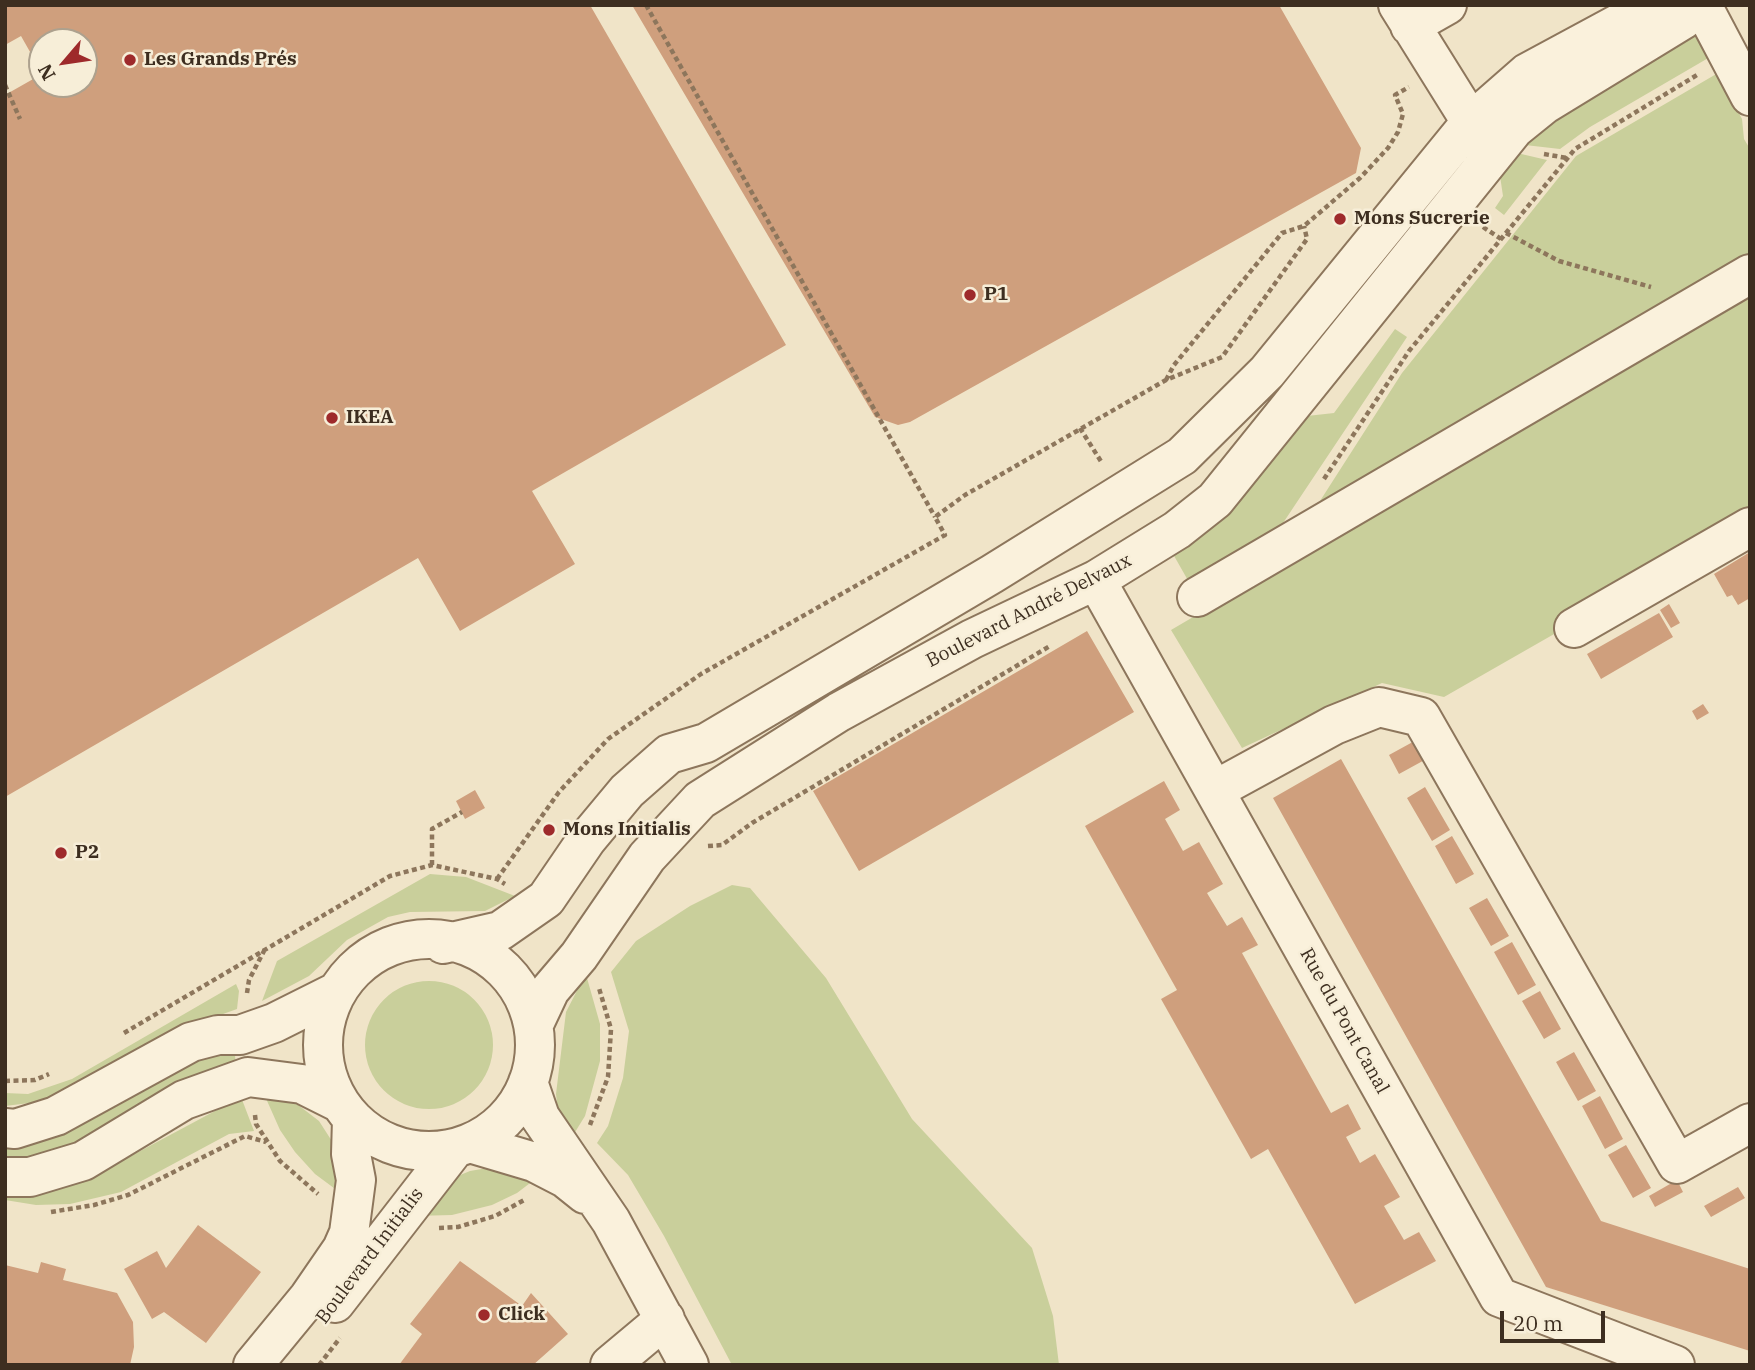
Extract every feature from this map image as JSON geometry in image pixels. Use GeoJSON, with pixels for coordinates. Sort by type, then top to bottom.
{"type":"FeatureCollection","features":[{"type":"Feature","properties":{"kind":"street"},"geometry":{"type":"LineString","coordinates":[[1447,5],[1404,15],[1471,122],[1501,145]]}},
{"type":"Feature","properties":{"kind":"street"},"geometry":{"type":"LineString","coordinates":[[443,944],[500,931],[545,900],[587,839],[627,791],[669,754],[706,743],[992,574],[1182,456],[1267,372],[1471,122],[1527,73],[1653,5]]}},
{"type":"Feature","properties":{"kind":"street","name":"Boulevard André Delvaux"},"geometry":{"type":"LineString","coordinates":[[534,1024],[550,990],[579,957],[647,857],[700,800],[839,712],[972,639],[1096,580],[1177,530],[1215,500],[1514,129],[1545,104],[1684,19],[1692,5]]}},
{"type":"Feature","properties":{"kind":"street"},"geometry":{"type":"LineString","coordinates":[[1702,5],[1750,96]]}},
{"type":"Feature","properties":{"kind":"street"},"geometry":{"type":"LineString","coordinates":[[1197,597],[1703,299],[1750,274]]}},
{"type":"Feature","properties":{"kind":"street"},"geometry":{"type":"LineString","coordinates":[[1574,628],[1750,527]]}},
{"type":"Feature","properties":{"kind":"street","name":"Rue du Pont Canal"},"geometry":{"type":"LineString","coordinates":[[1096,580],[1499,1297],[1675,1365]]}},
{"type":"Feature","properties":{"kind":"street"},"geometry":{"type":"LineString","coordinates":[[1215,790],[1334,725],[1379,706],[1421,717],[1677,1164],[1750,1122]]}},
{"type":"Feature","properties":{"kind":"street"},"geometry":{"type":"LineString","coordinates":[[5,1177],[60,1170],[83,1161],[184,1100],[248,1077],[302,1084],[345,1111],[371,1133],[404,1146],[440,1151],[462,1146],[495,1128],[515,1108],[528,1082],[535,1054],[534,1024],[524,996],[507,972],[484,953],[419,942],[378,952],[347,974],[332,994],[323,1032],[323,1056],[328,1080],[345,1111]]}},
{"type":"Feature","properties":{"kind":"street"},"geometry":{"type":"LineString","coordinates":[[5,1128],[15,1129],[56,1116],[191,1042],[218,1035],[240,1035],[274,1023],[332,994]]}},
{"type":"Feature","properties":{"kind":"street"},"geometry":{"type":"LineString","coordinates":[[528,1082],[540,1117],[611,1221],[689,1365]]}},
{"type":"Feature","properties":{"kind":"street","name":"Boulevard Initialis"},"geometry":{"type":"LineString","coordinates":[[253,1365],[309,1297],[342,1249],[349,1233],[356,1180],[345,1111]]}},
{"type":"Feature","properties":{"kind":"street"},"geometry":{"type":"LineString","coordinates":[[462,1146],[550,1170],[585,1194],[611,1221]]}},
{"type":"Feature","properties":{"kind":"street","name":"Boulevard Initialis"},"geometry":{"type":"LineString","coordinates":[[286,1365],[462,1146]]}},
{"type":"Feature","properties":{"kind":"street"},"geometry":{"type":"LineString","coordinates":[[610,1365],[664,1320]]}},
{"type":"Feature","properties":{"kind":"path"},"geometry":{"type":"LineString","coordinates":[[497,879],[559,792],[608,739],[701,674],[944,535],[646,5]]}},
{"type":"Feature","properties":{"kind":"path"},"geometry":{"type":"LineString","coordinates":[[1320,485],[1409,351],[1575,149],[1727,55]]}},
{"type":"Feature","properties":{"kind":"path"},"geometry":{"type":"LineString","coordinates":[[5,85],[20,118]]}},
{"type":"Feature","properties":{"kind":"path"},"geometry":{"type":"LineString","coordinates":[[935,517],[965,495],[1166,380],[1222,357],[1307,239],[1304,226],[1282,233],[1174,365],[1166,380]]}},
{"type":"Feature","properties":{"kind":"path"},"geometry":{"type":"LineString","coordinates":[[1506,233],[1559,261],[1703,299]]}},
{"type":"Feature","properties":{"kind":"path"},"geometry":{"type":"LineString","coordinates":[[707,846],[722,845],[752,823],[1062,639]]}},
{"type":"Feature","properties":{"kind":"path"},"geometry":{"type":"LineString","coordinates":[[432,865],[432,829],[462,813]]}},
{"type":"Feature","properties":{"kind":"path"},"geometry":{"type":"LineString","coordinates":[[123,1034],[265,949]]}},
{"type":"Feature","properties":{"kind":"path"},"geometry":{"type":"LineString","coordinates":[[5,1081],[35,1080],[54,1072]]}},
{"type":"Feature","properties":{"kind":"path"},"geometry":{"type":"LineString","coordinates":[[39,1210],[52,1212],[94,1205],[128,1195],[245,1136],[269,1144]]}},
{"type":"Feature","properties":{"kind":"green space"},"geometry":{"type":"Polygon","coordinates":[[[1694,30],[1710,57],[1590,127],[1560,149],[1525,145],[1544,125],[1694,30]]]}},
{"type":"Feature","properties":{"kind":"green space"},"geometry":{"type":"Polygon","coordinates":[[[1718,73],[1742,119],[1744,139],[1750,149],[1750,258],[1311,515],[1402,373],[1576,156],[1718,73]]]}},
{"type":"Feature","properties":{"kind":"green space"},"geometry":{"type":"Polygon","coordinates":[[[1517,153],[1547,160],[1504,215],[1495,208],[1503,196],[1500,176],[1517,153]]]}},
{"type":"Feature","properties":{"kind":"green space"},"geometry":{"type":"Polygon","coordinates":[[[1750,290],[1750,522],[1444,697],[1382,683],[1242,748],[1171,630],[1750,290]]]}},
{"type":"Feature","properties":{"kind":"green space"},"geometry":{"type":"Polygon","coordinates":[[[1395,329],[1407,337],[1267,547],[1194,591],[1173,554],[1230,514],[1307,416],[1334,413],[1395,329]]]}},
{"type":"Feature","properties":{"kind":"green space"},"geometry":{"type":"Polygon","coordinates":[[[430,874],[466,877],[515,896],[485,911],[410,912],[388,917],[347,940],[309,976],[262,1001],[277,961],[430,874]]]}},
{"type":"Feature","properties":{"kind":"green space"},"geometry":{"type":"Polygon","coordinates":[[[732,885],[750,888],[826,978],[912,1119],[1032,1248],[1053,1316],[1059,1365],[732,1365],[664,1236],[628,1175],[597,1143],[608,1126],[623,1078],[629,1031],[611,972],[636,941],[690,906],[732,885]]]}},
{"type":"Feature","properties":{"kind":"green space"},"geometry":{"type":"Polygon","coordinates":[[[584,977],[587,978],[600,1024],[600,1061],[585,1116],[572,1137],[558,1112],[556,1094],[566,1012],[584,977]]]}},
{"type":"Feature","properties":{"kind":"green space"},"geometry":{"type":"Polygon","coordinates":[[[429,981],[454,985],[475,999],[489,1020],[493,1045],[489,1070],[475,1091],[454,1105],[429,1109],[404,1105],[383,1091],[369,1070],[365,1045],[369,1020],[383,999],[404,985],[429,981]]]}},
{"type":"Feature","properties":{"kind":"green space"},"geometry":{"type":"Polygon","coordinates":[[[236,984],[239,991],[237,1009],[184,1028],[46,1101],[5,1106],[5,1093],[28,1094],[72,1079],[236,984]]]}},
{"type":"Feature","properties":{"kind":"green space"},"geometry":{"type":"Polygon","coordinates":[[[234,1045],[236,1066],[119,1126],[44,1158],[5,1159],[5,1145],[43,1141],[64,1134],[210,1053],[234,1045]]]}},
{"type":"Feature","properties":{"kind":"green space"},"geometry":{"type":"Polygon","coordinates":[[[264,1094],[293,1101],[319,1121],[337,1149],[346,1197],[315,1174],[295,1152],[280,1130],[264,1094]]]}},
{"type":"Feature","properties":{"kind":"green space"},"geometry":{"type":"Polygon","coordinates":[[[241,1097],[254,1131],[229,1134],[121,1192],[70,1204],[36,1205],[5,1200],[5,1190],[88,1179],[241,1097]]]}},
{"type":"Feature","properties":{"kind":"green space"},"geometry":{"type":"Polygon","coordinates":[[[493,1167],[538,1177],[517,1193],[492,1205],[452,1215],[414,1216],[448,1180],[470,1171],[493,1167]]]}},
{"type":"Feature","properties":{"kind":"building","name":"IKEA"},"geometry":{"type":"Polygon","coordinates":[[[5,5],[590,5],[786,345],[532,491],[575,564],[460,631],[418,558],[5,797],[5,95],[28,82],[28,98],[98,98],[98,28],[28,28],[28,48],[21,36],[5,45],[5,5]]]}},
{"type":"Feature","properties":{"kind":"building","name":"P1"},"geometry":{"type":"Polygon","coordinates":[[[632,5],[1279,5],[1361,148],[1356,173],[910,422],[898,425],[875,417],[632,5]]]}},
{"type":"Feature","properties":{"kind":"building"},"geometry":{"type":"Polygon","coordinates":[[[1750,552],[1750,598],[1738,605],[1732,595],[1727,597],[1714,574],[1750,552]]]}},
{"type":"Feature","properties":{"kind":"building"},"geometry":{"type":"Polygon","coordinates":[[[1669,604],[1680,623],[1671,628],[1660,610],[1669,604]]]}},
{"type":"Feature","properties":{"kind":"building"},"geometry":{"type":"Polygon","coordinates":[[[1659,613],[1673,637],[1601,679],[1587,654],[1659,613]]]}},
{"type":"Feature","properties":{"kind":"building"},"geometry":{"type":"Polygon","coordinates":[[[1087,631],[1134,712],[859,871],[813,791],[1087,631]]]}},
{"type":"Feature","properties":{"kind":"building"},"geometry":{"type":"Polygon","coordinates":[[[1703,704],[1709,713],[1697,720],[1692,711],[1703,704]]]}},
{"type":"Feature","properties":{"kind":"building"},"geometry":{"type":"Polygon","coordinates":[[[1420,738],[1430,757],[1399,774],[1389,755],[1420,738]]]}},
{"type":"Feature","properties":{"kind":"building"},"geometry":{"type":"Polygon","coordinates":[[[1341,759],[1601,1221],[1750,1269],[1750,1351],[1546,1287],[1273,798],[1341,759]]]}},
{"type":"Feature","properties":{"kind":"building"},"geometry":{"type":"Polygon","coordinates":[[[1164,781],[1180,810],[1165,819],[1183,851],[1199,842],[1223,884],[1207,893],[1227,926],[1242,917],[1258,945],[1242,953],[1331,1113],[1348,1104],[1361,1129],[1346,1137],[1360,1163],[1375,1154],[1400,1197],[1384,1206],[1404,1240],[1419,1232],[1436,1261],[1355,1304],[1268,1149],[1251,1159],[1161,999],[1177,990],[1085,826],[1164,781]]]}},
{"type":"Feature","properties":{"kind":"building"},"geometry":{"type":"Polygon","coordinates":[[[1425,787],[1450,830],[1432,841],[1407,798],[1425,787]]]}},
{"type":"Feature","properties":{"kind":"building"},"geometry":{"type":"Polygon","coordinates":[[[475,790],[485,808],[465,819],[456,801],[475,790]]]}},
{"type":"Feature","properties":{"kind":"building"},"geometry":{"type":"Polygon","coordinates":[[[1452,836],[1474,874],[1456,884],[1435,846],[1452,836]]]}},
{"type":"Feature","properties":{"kind":"building"},"geometry":{"type":"Polygon","coordinates":[[[1487,898],[1509,936],[1491,946],[1469,908],[1487,898]]]}},
{"type":"Feature","properties":{"kind":"building"},"geometry":{"type":"Polygon","coordinates":[[[1512,942],[1536,985],[1518,995],[1494,952],[1512,942]]]}},
{"type":"Feature","properties":{"kind":"building"},"geometry":{"type":"Polygon","coordinates":[[[1540,991],[1561,1029],[1544,1039],[1522,1001],[1540,991]]]}},
{"type":"Feature","properties":{"kind":"building"},"geometry":{"type":"Polygon","coordinates":[[[1574,1052],[1596,1091],[1578,1101],[1556,1062],[1574,1052]]]}},
{"type":"Feature","properties":{"kind":"building"},"geometry":{"type":"Polygon","coordinates":[[[1600,1096],[1623,1139],[1605,1149],[1582,1106],[1600,1096]]]}},
{"type":"Feature","properties":{"kind":"building"},"geometry":{"type":"Polygon","coordinates":[[[1626,1145],[1651,1188],[1633,1198],[1608,1155],[1626,1145]]]}},
{"type":"Feature","properties":{"kind":"building"},"geometry":{"type":"Polygon","coordinates":[[[1677,1180],[1683,1192],[1655,1207],[1649,1196],[1677,1180]]]}},
{"type":"Feature","properties":{"kind":"building"},"geometry":{"type":"Polygon","coordinates":[[[1738,1187],[1745,1198],[1711,1217],[1704,1206],[1738,1187]]]}},
{"type":"Feature","properties":{"kind":"building"},"geometry":{"type":"Polygon","coordinates":[[[198,1225],[261,1272],[206,1343],[164,1312],[152,1319],[124,1269],[157,1251],[166,1268],[198,1225]]]}},
{"type":"Feature","properties":{"kind":"building","name":"Click"},"geometry":{"type":"Polygon","coordinates":[[[460,1261],[522,1306],[531,1293],[568,1334],[533,1365],[399,1365],[422,1334],[410,1324],[460,1261]]]}},
{"type":"Feature","properties":{"kind":"building"},"geometry":{"type":"Polygon","coordinates":[[[41,1262],[66,1269],[63,1280],[117,1293],[133,1322],[134,1347],[130,1365],[5,1365],[5,1265],[38,1273],[41,1262]]]}},
{"type":"Feature","properties":{"kind":"place","name":"Les Grands Prés"},"geometry":{"type":"Point","coordinates":[130,60]}},
{"type":"Feature","properties":{"kind":"place","name":"Mons Sucrerie"},"geometry":{"type":"Point","coordinates":[1340,219]}},
{"type":"Feature","properties":{"kind":"place","name":"P1"},"geometry":{"type":"Point","coordinates":[970,295]}},
{"type":"Feature","properties":{"kind":"place","name":"IKEA"},"geometry":{"type":"Point","coordinates":[332,418]}},
{"type":"Feature","properties":{"kind":"place","name":"Mons Initialis"},"geometry":{"type":"Point","coordinates":[549,830]}},
{"type":"Feature","properties":{"kind":"place","name":"P2"},"geometry":{"type":"Point","coordinates":[61,853]}},
{"type":"Feature","properties":{"kind":"place","name":"Click"},"geometry":{"type":"Point","coordinates":[484,1315]}}]}
